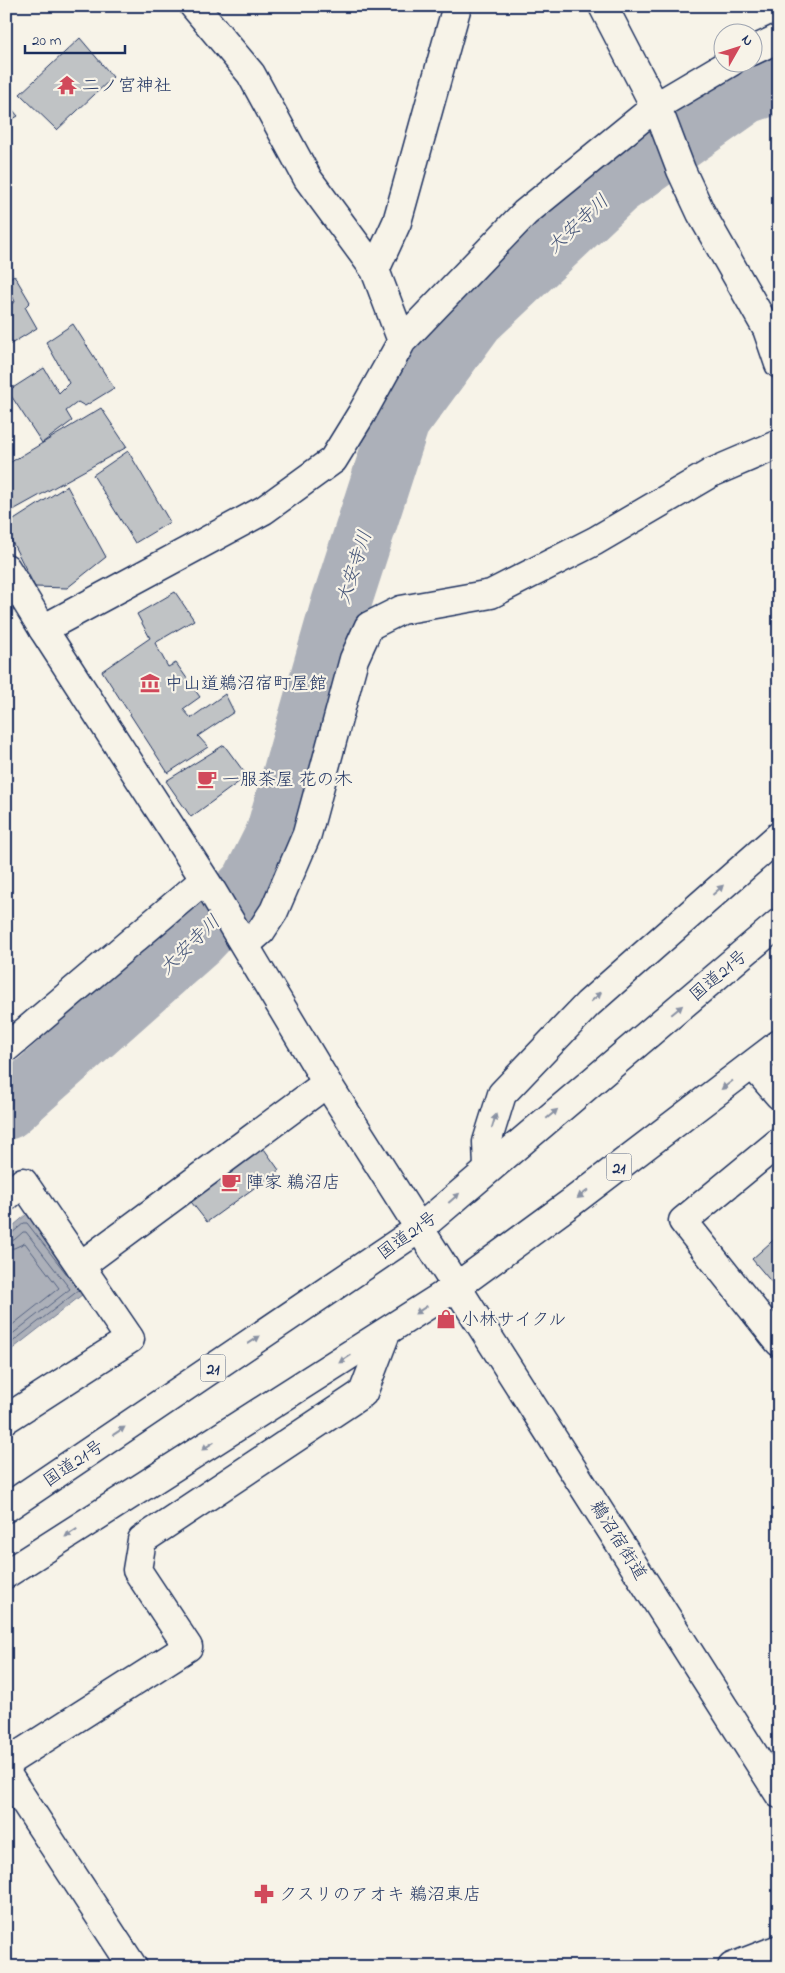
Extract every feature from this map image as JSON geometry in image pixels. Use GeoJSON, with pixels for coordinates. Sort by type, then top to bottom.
{"type":"FeatureCollection","features":[{"type":"Feature","properties":{"kind":"main road"},"geometry":{"type":"LineString","coordinates":[[194,6],[251,74],[308,179],[375,270],[402,341]]}},
{"type":"Feature","properties":{"kind":"main road"},"geometry":{"type":"LineString","coordinates":[[375,270],[397,222],[457,6]]}},
{"type":"Feature","properties":{"kind":"main road"},"geometry":{"type":"LineString","coordinates":[[602,6],[659,114],[681,170],[701,213],[767,329],[779,364]]}},
{"type":"Feature","properties":{"kind":"main road"},"geometry":{"type":"LineString","coordinates":[[762,46],[779,38]]}},
{"type":"Feature","properties":{"kind":"main road"},"geometry":{"type":"LineString","coordinates":[[43,629],[264,510],[333,460],[362,413],[402,341],[525,214],[717,72]]}},
{"type":"Feature","properties":{"kind":"main road"},"geometry":{"type":"LineString","coordinates":[[242,940],[261,931],[274,911],[307,834],[354,659],[370,626],[401,610],[491,594],[595,541],[711,472],[779,444]]}},
{"type":"Feature","properties":{"kind":"main road","name":"鵜沼宿街道"},"geometry":{"type":"LineString","coordinates":[[6,568],[43,629],[208,885],[327,1083],[779,1794]]}},
{"type":"Feature","properties":{"kind":"main road"},"geometry":{"type":"LineString","coordinates":[[488,1168],[488,1142],[502,1094],[588,1004],[779,836]]}},
{"type":"Feature","properties":{"kind":"main road"},"geometry":{"type":"LineString","coordinates":[[6,1048],[208,885]]}},
{"type":"Feature","properties":{"kind":"main road","name":"国道21号"},"geometry":{"type":"LineString","coordinates":[[6,1508],[420,1228],[488,1168],[779,923]]}},
{"type":"Feature","properties":{"kind":"main road","name":"21"},"geometry":{"type":"LineString","coordinates":[[6,1574],[456,1287],[572,1202],[779,1044]]}},
{"type":"Feature","properties":{"kind":"main road"},"geometry":{"type":"LineString","coordinates":[[753,1065],[779,1095]]}},
{"type":"Feature","properties":{"kind":"main road"},"geometry":{"type":"LineString","coordinates":[[80,1266],[327,1083]]}},
{"type":"Feature","properties":{"kind":"main road"},"geometry":{"type":"LineString","coordinates":[[779,1142],[683,1221],[779,1342]]}},
{"type":"Feature","properties":{"kind":"main road"},"geometry":{"type":"LineString","coordinates":[[6,1197],[23,1182],[130,1339],[6,1420]]}},
{"type":"Feature","properties":{"kind":"main road"},"geometry":{"type":"LineString","coordinates":[[6,1763],[188,1647],[137,1570],[142,1540],[363,1393],[386,1332]]}},
{"type":"Feature","properties":{"kind":"main road"},"geometry":{"type":"LineString","coordinates":[[6,1773],[134,1967]]}},
{"type":"Feature","properties":{"kind":"main road"},"geometry":{"type":"LineString","coordinates":[[732,1967],[779,1950]]}},
{"type":"Feature","properties":{"kind":"water"},"geometry":{"type":"Polygon","coordinates":[[[27,1214],[87,1291],[6,1354],[6,1232],[27,1214]]]}},
{"type":"Feature","properties":{"kind":"building","name":"二ノ宮神社"},"geometry":{"type":"Polygon","coordinates":[[[80,38],[113,77],[57,130],[20,94],[80,38]]]}},
{"type":"Feature","properties":{"kind":"building"},"geometry":{"type":"Polygon","coordinates":[[[6,102],[18,116],[6,123],[6,102]]]}},
{"type":"Feature","properties":{"kind":"building"},"geometry":{"type":"Polygon","coordinates":[[[14,275],[30,302],[25,307],[37,328],[6,347],[6,306],[15,302],[6,281],[14,275]]]}},
{"type":"Feature","properties":{"kind":"building"},"geometry":{"type":"Polygon","coordinates":[[[73,324],[114,388],[85,406],[78,402],[66,411],[72,421],[42,443],[8,391],[44,368],[59,393],[69,383],[46,342],[73,324]]]}},
{"type":"Feature","properties":{"kind":"building"},"geometry":{"type":"Polygon","coordinates":[[[101,408],[127,447],[6,514],[6,465],[101,408]]]}},
{"type":"Feature","properties":{"kind":"building"},"geometry":{"type":"Polygon","coordinates":[[[128,451],[170,522],[135,543],[93,475],[128,451]]]}},
{"type":"Feature","properties":{"kind":"building"},"geometry":{"type":"Polygon","coordinates":[[[67,486],[106,557],[67,588],[35,587],[6,530],[6,525],[67,486]]]}},
{"type":"Feature","properties":{"kind":"building","name":"中山道鵜沼宿町屋館"},"geometry":{"type":"Polygon","coordinates":[[[175,592],[194,620],[155,643],[168,667],[176,663],[200,697],[183,709],[191,718],[225,694],[234,712],[198,736],[208,747],[168,773],[102,671],[150,638],[137,614],[175,592]]]}},
{"type":"Feature","properties":{"kind":"building","name":"一服茶屋 花の木"},"geometry":{"type":"Polygon","coordinates":[[[224,745],[247,776],[191,817],[166,781],[224,745]]]}},
{"type":"Feature","properties":{"kind":"building","name":"陣家 鵜沼店"},"geometry":{"type":"Polygon","coordinates":[[[257,1139],[279,1170],[207,1222],[184,1193],[257,1139]]]}},
{"type":"Feature","properties":{"kind":"building"},"geometry":{"type":"Polygon","coordinates":[[[779,1235],[779,1291],[752,1259],[779,1235]]]}},
{"type":"Feature","properties":{"kind":"waterway","name":"大安寺川"},"geometry":{"type":"LineString","coordinates":[[6,1110],[197,940],[251,883],[275,835],[341,604],[400,421],[475,319],[616,186],[746,94],[779,83]]}},
{"type":"Feature","properties":{"kind":"place","name":"二ノ宮神社"},"geometry":{"type":"Point","coordinates":[67,85]}},
{"type":"Feature","properties":{"kind":"place","name":"中山道鵜沼宿町屋館"},"geometry":{"type":"Point","coordinates":[150,683]}},
{"type":"Feature","properties":{"kind":"place","name":"一服茶屋 花の木"},"geometry":{"type":"Point","coordinates":[207,779]}},
{"type":"Feature","properties":{"kind":"place","name":"陣家 鵜沼店"},"geometry":{"type":"Point","coordinates":[231,1182]}},
{"type":"Feature","properties":{"kind":"place","name":"小林サイクル"},"geometry":{"type":"Point","coordinates":[446,1319]}},
{"type":"Feature","properties":{"kind":"place","name":"クスリのアオキ 鵜沼東店"},"geometry":{"type":"Point","coordinates":[264,1894]}}]}
